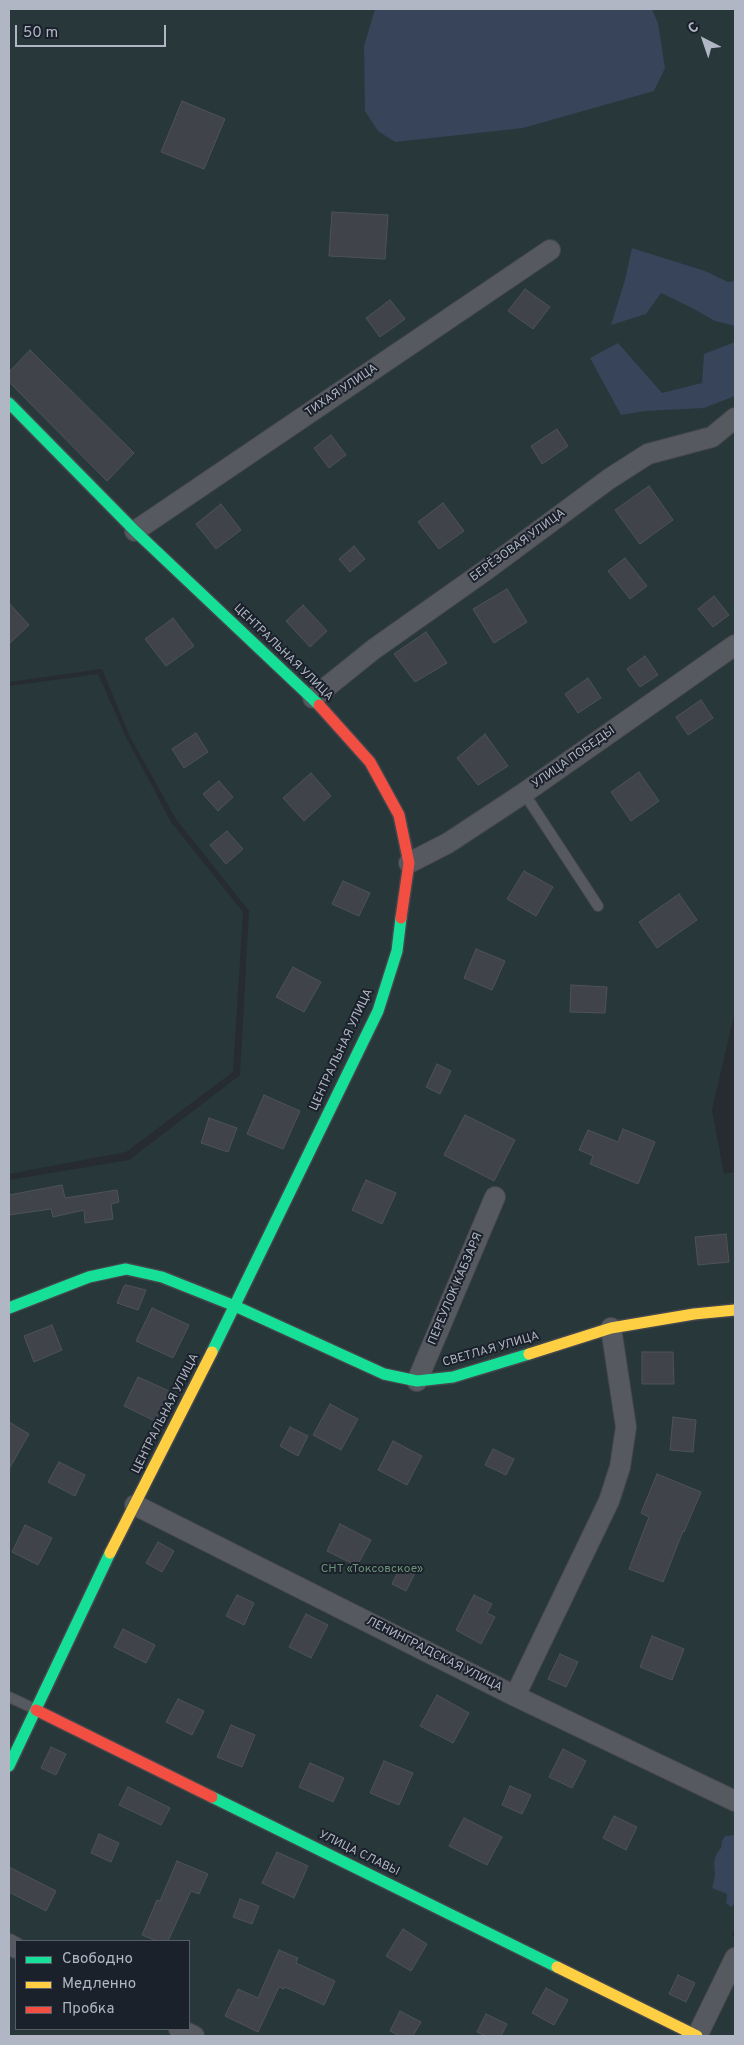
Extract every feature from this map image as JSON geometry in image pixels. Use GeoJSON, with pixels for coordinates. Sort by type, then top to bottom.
{"type":"FeatureCollection","features":[{"type":"Feature","properties":{"kind":"street","name":"ТИХАЯ УЛИЦА"},"geometry":{"type":"LineString","coordinates":[[135,531],[550,250]]}},
{"type":"Feature","properties":{"kind":"street","name":"ЦЕНТРАЛЬНАЯ УЛИЦА"},"geometry":{"type":"LineString","coordinates":[[9,403],[135,531],[313,698],[370,762],[399,815],[409,863],[397,952],[378,1011],[236,1306],[135,1505],[9,1766]]}},
{"type":"Feature","properties":{"kind":"street","name":"БЕРЁЗОВАЯ УЛИЦА"},"geometry":{"type":"LineString","coordinates":[[313,698],[374,649],[486,570],[608,479],[648,454],[712,437],[735,418]]}},
{"type":"Feature","properties":{"kind":"street","name":"УЛИЦА ПОБЕДЫ"},"geometry":{"type":"LineString","coordinates":[[409,863],[448,843],[524,793],[735,646]]}},
{"type":"Feature","properties":{"kind":"street","name":"ПЕРЕУЛОК КАБЗАРЯ"},"geometry":{"type":"LineString","coordinates":[[417,1381],[496,1197]]}},
{"type":"Feature","properties":{"kind":"street","name":"СВЕТЛАЯ УЛИЦА"},"geometry":{"type":"LineString","coordinates":[[9,1308],[89,1277],[126,1269],[162,1277],[236,1306],[384,1374],[417,1381],[453,1377],[611,1328],[694,1314],[735,1310]]}},
{"type":"Feature","properties":{"kind":"street"},"geometry":{"type":"LineString","coordinates":[[515,1696],[609,1501],[620,1467],[626,1427],[611,1328]]}},
{"type":"Feature","properties":{"kind":"street","name":"ЛЕНИНГРАДСКАЯ УЛИЦА"},"geometry":{"type":"LineString","coordinates":[[135,1505],[515,1696],[735,1801]]}},
{"type":"Feature","properties":{"kind":"street","name":"УЛИЦА СЛАВЫ"},"geometry":{"type":"LineString","coordinates":[[36,1710],[697,2036]]}},
{"type":"Feature","properties":{"kind":"street"},"geometry":{"type":"LineString","coordinates":[[697,2036],[735,1958]]}},
{"type":"Feature","properties":{"kind":"street"},"geometry":{"type":"LineString","coordinates":[[181,2030],[194,2036]]}},
{"type":"Feature","properties":{"kind":"lane"},"geometry":{"type":"LineString","coordinates":[[524,793],[598,906]]}},
{"type":"Feature","properties":{"kind":"lane","name":"УЛИЦА СЛАВЫ"},"geometry":{"type":"LineString","coordinates":[[9,1696],[36,1710]]}},
{"type":"Feature","properties":{"kind":"green space","name":"СНТ «Токсовское»"},"geometry":{"type":"Polygon","coordinates":[[[9,9],[735,9],[735,1011],[712,1110],[724,1174],[735,1172],[735,1928],[732,1935],[735,1938],[735,2036],[9,2036],[9,1180],[129,1160],[240,1075],[249,911],[176,819],[130,737],[102,669],[9,682],[9,9]]]}},
{"type":"Feature","properties":{"kind":"green space"},"geometry":{"type":"Polygon","coordinates":[[[98,674],[126,737],[171,822],[243,912],[233,1072],[126,1152],[9,1174],[9,686],[98,674]]]}},
{"type":"Feature","properties":{"kind":"water"},"geometry":{"type":"Polygon","coordinates":[[[375,9],[652,9],[658,23],[665,68],[654,91],[523,128],[395,142],[378,131],[365,111],[364,46],[375,9]]]}},
{"type":"Feature","properties":{"kind":"water"},"geometry":{"type":"Polygon","coordinates":[[[632,248],[705,271],[728,282],[735,281],[735,326],[715,321],[661,293],[646,314],[611,325],[625,280],[632,248]]]}},
{"type":"Feature","properties":{"kind":"water"},"geometry":{"type":"Polygon","coordinates":[[[735,342],[735,396],[704,408],[645,411],[621,415],[590,358],[618,343],[662,393],[702,383],[704,354],[735,342]]]}},
{"type":"Feature","properties":{"kind":"water"},"geometry":{"type":"Polygon","coordinates":[[[735,1835],[735,1904],[731,1907],[726,1903],[727,1894],[712,1888],[715,1876],[714,1862],[721,1848],[722,1841],[725,1836],[735,1835]]]}},
{"type":"Feature","properties":{"kind":"building"},"geometry":{"type":"Polygon","coordinates":[[[182,101],[225,119],[204,169],[161,152],[182,101]]]}},
{"type":"Feature","properties":{"kind":"building"},"geometry":{"type":"Polygon","coordinates":[[[332,212],[388,215],[385,259],[329,256],[332,212]]]}},
{"type":"Feature","properties":{"kind":"building"},"geometry":{"type":"Polygon","coordinates":[[[525,289],[550,307],[533,329],[508,311],[525,289]]]}},
{"type":"Feature","properties":{"kind":"building"},"geometry":{"type":"Polygon","coordinates":[[[390,300],[405,319],[380,337],[366,318],[390,300]]]}},
{"type":"Feature","properties":{"kind":"building"},"geometry":{"type":"Polygon","coordinates":[[[30,350],[134,453],[107,481],[9,382],[9,372],[30,350]]]}},
{"type":"Feature","properties":{"kind":"building"},"geometry":{"type":"Polygon","coordinates":[[[557,429],[568,446],[542,464],[531,446],[557,429]]]}},
{"type":"Feature","properties":{"kind":"building"},"geometry":{"type":"Polygon","coordinates":[[[331,435],[346,455],[329,468],[314,448],[331,435]]]}},
{"type":"Feature","properties":{"kind":"building"},"geometry":{"type":"Polygon","coordinates":[[[649,486],[673,520],[640,544],[615,510],[649,486]]]}},
{"type":"Feature","properties":{"kind":"building"},"geometry":{"type":"Polygon","coordinates":[[[443,503],[464,531],[439,549],[418,522],[443,503]]]}},
{"type":"Feature","properties":{"kind":"building"},"geometry":{"type":"Polygon","coordinates":[[[221,504],[241,530],[216,549],[196,524],[221,504]]]}},
{"type":"Feature","properties":{"kind":"building"},"geometry":{"type":"Polygon","coordinates":[[[354,546],[365,559],[350,572],[339,559],[354,546]]]}},
{"type":"Feature","properties":{"kind":"building"},"geometry":{"type":"Polygon","coordinates":[[[625,558],[647,586],[630,599],[608,571],[625,558]]]}},
{"type":"Feature","properties":{"kind":"building"},"geometry":{"type":"Polygon","coordinates":[[[507,589],[527,622],[494,643],[473,609],[507,589]]]}},
{"type":"Feature","properties":{"kind":"building"},"geometry":{"type":"Polygon","coordinates":[[[714,596],[729,615],[713,627],[698,609],[714,596]]]}},
{"type":"Feature","properties":{"kind":"building"},"geometry":{"type":"Polygon","coordinates":[[[9,603],[29,625],[9,644],[9,603]]]}},
{"type":"Feature","properties":{"kind":"building"},"geometry":{"type":"Polygon","coordinates":[[[303,605],[327,631],[310,647],[286,621],[303,605]]]}},
{"type":"Feature","properties":{"kind":"building"},"geometry":{"type":"Polygon","coordinates":[[[173,618],[194,646],[166,666],[145,639],[173,618]]]}},
{"type":"Feature","properties":{"kind":"building"},"geometry":{"type":"Polygon","coordinates":[[[426,632],[447,663],[415,682],[394,654],[426,632]]]}},
{"type":"Feature","properties":{"kind":"building"},"geometry":{"type":"Polygon","coordinates":[[[645,656],[658,675],[640,687],[627,669],[645,656]]]}},
{"type":"Feature","properties":{"kind":"building"},"geometry":{"type":"Polygon","coordinates":[[[588,678],[601,698],[578,713],[565,694],[588,678]]]}},
{"type":"Feature","properties":{"kind":"building"},"geometry":{"type":"Polygon","coordinates":[[[701,700],[713,718],[688,735],[676,717],[701,700]]]}},
{"type":"Feature","properties":{"kind":"building"},"geometry":{"type":"Polygon","coordinates":[[[196,733],[208,752],[184,768],[172,749],[196,733]]]}},
{"type":"Feature","properties":{"kind":"building"},"geometry":{"type":"Polygon","coordinates":[[[485,734],[508,766],[478,785],[457,758],[485,734]]]}},
{"type":"Feature","properties":{"kind":"building"},"geometry":{"type":"Polygon","coordinates":[[[639,772],[659,801],[631,821],[611,792],[639,772]]]}},
{"type":"Feature","properties":{"kind":"building"},"geometry":{"type":"Polygon","coordinates":[[[311,773],[331,796],[304,821],[283,798],[311,773]]]}},
{"type":"Feature","properties":{"kind":"building"},"geometry":{"type":"Polygon","coordinates":[[[219,781],[233,797],[218,811],[203,794],[219,781]]]}},
{"type":"Feature","properties":{"kind":"building"},"geometry":{"type":"Polygon","coordinates":[[[227,831],[243,849],[226,864],[210,845],[227,831]]]}},
{"type":"Feature","properties":{"kind":"building"},"geometry":{"type":"Polygon","coordinates":[[[524,871],[553,887],[536,916],[507,899],[524,871]]]}},
{"type":"Feature","properties":{"kind":"building"},"geometry":{"type":"Polygon","coordinates":[[[343,881],[370,893],[359,916],[332,904],[343,881]]]}},
{"type":"Feature","properties":{"kind":"building"},"geometry":{"type":"Polygon","coordinates":[[[679,894],[697,920],[657,948],[639,922],[679,894]]]}},
{"type":"Feature","properties":{"kind":"building"},"geometry":{"type":"Polygon","coordinates":[[[476,949],[505,961],[492,990],[464,978],[476,949]]]}},
{"type":"Feature","properties":{"kind":"building"},"geometry":{"type":"Polygon","coordinates":[[[293,967],[321,982],[304,1012],[276,997],[293,967]]]}},
{"type":"Feature","properties":{"kind":"building"},"geometry":{"type":"Polygon","coordinates":[[[571,985],[607,987],[605,1013],[570,1012],[571,985]]]}},
{"type":"Feature","properties":{"kind":"building"},"geometry":{"type":"Polygon","coordinates":[[[437,1064],[451,1071],[440,1094],[426,1087],[437,1064]]]}},
{"type":"Feature","properties":{"kind":"building"},"geometry":{"type":"Polygon","coordinates":[[[264,1095],[300,1111],[283,1149],[247,1134],[264,1095]]]}},
{"type":"Feature","properties":{"kind":"building"},"geometry":{"type":"Polygon","coordinates":[[[465,1115],[515,1140],[494,1181],[444,1155],[465,1115]]]}},
{"type":"Feature","properties":{"kind":"building"},"geometry":{"type":"Polygon","coordinates":[[[209,1118],[237,1128],[228,1152],[201,1143],[209,1118]]]}},
{"type":"Feature","properties":{"kind":"building"},"geometry":{"type":"Polygon","coordinates":[[[623,1129],[655,1142],[638,1184],[590,1164],[593,1156],[579,1150],[588,1130],[618,1142],[623,1129]]]}},
{"type":"Feature","properties":{"kind":"building"},"geometry":{"type":"Polygon","coordinates":[[[366,1180],[396,1193],[382,1224],[352,1210],[366,1180]]]}},
{"type":"Feature","properties":{"kind":"building"},"geometry":{"type":"Polygon","coordinates":[[[62,1185],[65,1198],[117,1190],[119,1202],[111,1204],[113,1219],[85,1223],[84,1210],[53,1217],[51,1209],[9,1215],[9,1195],[62,1185]]]}},
{"type":"Feature","properties":{"kind":"building"},"geometry":{"type":"Polygon","coordinates":[[[726,1234],[729,1262],[698,1265],[695,1237],[726,1234]]]}},
{"type":"Feature","properties":{"kind":"building"},"geometry":{"type":"Polygon","coordinates":[[[126,1285],[146,1290],[138,1310],[117,1303],[126,1285]]]}},
{"type":"Feature","properties":{"kind":"building"},"geometry":{"type":"Polygon","coordinates":[[[152,1308],[189,1325],[173,1358],[136,1341],[152,1308]]]}},
{"type":"Feature","properties":{"kind":"building"},"geometry":{"type":"Polygon","coordinates":[[[52,1325],[62,1350],[34,1362],[24,1336],[52,1325]]]}},
{"type":"Feature","properties":{"kind":"building"},"geometry":{"type":"Polygon","coordinates":[[[642,1352],[673,1352],[674,1384],[642,1384],[642,1352]]]}},
{"type":"Feature","properties":{"kind":"building"},"geometry":{"type":"Polygon","coordinates":[[[138,1377],[169,1391],[155,1421],[124,1406],[138,1377]]]}},
{"type":"Feature","properties":{"kind":"building"},"geometry":{"type":"Polygon","coordinates":[[[330,1404],[358,1419],[341,1450],[313,1435],[330,1404]]]}},
{"type":"Feature","properties":{"kind":"building"},"geometry":{"type":"Polygon","coordinates":[[[673,1417],[696,1420],[693,1452],[670,1450],[673,1417]]]}},
{"type":"Feature","properties":{"kind":"building"},"geometry":{"type":"Polygon","coordinates":[[[9,1422],[29,1434],[9,1469],[9,1422]]]}},
{"type":"Feature","properties":{"kind":"building"},"geometry":{"type":"Polygon","coordinates":[[[290,1427],[308,1436],[298,1456],[280,1446],[290,1427]]]}},
{"type":"Feature","properties":{"kind":"building"},"geometry":{"type":"Polygon","coordinates":[[[393,1441],[422,1456],[407,1485],[378,1470],[393,1441]]]}},
{"type":"Feature","properties":{"kind":"building"},"geometry":{"type":"Polygon","coordinates":[[[493,1449],[514,1459],[506,1475],[485,1465],[493,1449]]]}},
{"type":"Feature","properties":{"kind":"building"},"geometry":{"type":"Polygon","coordinates":[[[59,1462],[85,1475],[75,1496],[48,1482],[59,1462]]]}},
{"type":"Feature","properties":{"kind":"building"},"geometry":{"type":"Polygon","coordinates":[[[657,1474],[701,1492],[663,1582],[629,1569],[649,1517],[641,1513],[657,1474]]]}},
{"type":"Feature","properties":{"kind":"building"},"geometry":{"type":"Polygon","coordinates":[[[340,1524],[371,1540],[357,1566],[327,1551],[340,1524]]]}},
{"type":"Feature","properties":{"kind":"building"},"geometry":{"type":"Polygon","coordinates":[[[25,1525],[52,1538],[38,1565],[12,1552],[25,1525]]]}},
{"type":"Feature","properties":{"kind":"building"},"geometry":{"type":"Polygon","coordinates":[[[158,1542],[174,1551],[162,1572],[146,1563],[158,1542]]]}},
{"type":"Feature","properties":{"kind":"building"},"geometry":{"type":"Polygon","coordinates":[[[401,1566],[415,1573],[406,1591],[392,1584],[401,1566]]]}},
{"type":"Feature","properties":{"kind":"building"},"geometry":{"type":"Polygon","coordinates":[[[237,1595],[254,1603],[244,1625],[226,1616],[237,1595]]]}},
{"type":"Feature","properties":{"kind":"building"},"geometry":{"type":"Polygon","coordinates":[[[474,1595],[492,1604],[487,1613],[495,1617],[481,1644],[456,1630],[474,1595]]]}},
{"type":"Feature","properties":{"kind":"building"},"geometry":{"type":"Polygon","coordinates":[[[306,1614],[328,1625],[311,1658],[289,1647],[306,1614]]]}},
{"type":"Feature","properties":{"kind":"building"},"geometry":{"type":"Polygon","coordinates":[[[123,1629],[155,1645],[146,1663],[114,1647],[123,1629]]]}},
{"type":"Feature","properties":{"kind":"building"},"geometry":{"type":"Polygon","coordinates":[[[652,1636],[684,1649],[672,1680],[640,1667],[652,1636]]]}},
{"type":"Feature","properties":{"kind":"building"},"geometry":{"type":"Polygon","coordinates":[[[560,1654],[578,1662],[566,1687],[548,1679],[560,1654]]]}},
{"type":"Feature","properties":{"kind":"building"},"geometry":{"type":"Polygon","coordinates":[[[437,1695],[469,1713],[453,1743],[420,1726],[437,1695]]]}},
{"type":"Feature","properties":{"kind":"building"},"geometry":{"type":"Polygon","coordinates":[[[178,1699],[204,1711],[192,1735],[166,1722],[178,1699]]]}},
{"type":"Feature","properties":{"kind":"building"},"geometry":{"type":"Polygon","coordinates":[[[231,1725],[255,1735],[242,1767],[217,1757],[231,1725]]]}},
{"type":"Feature","properties":{"kind":"building"},"geometry":{"type":"Polygon","coordinates":[[[51,1747],[66,1754],[56,1775],[41,1768],[51,1747]]]}},
{"type":"Feature","properties":{"kind":"building"},"geometry":{"type":"Polygon","coordinates":[[[563,1749],[586,1761],[572,1788],[549,1777],[563,1749]]]}},
{"type":"Feature","properties":{"kind":"building"},"geometry":{"type":"Polygon","coordinates":[[[384,1761],[413,1773],[399,1805],[370,1793],[384,1761]]]}},
{"type":"Feature","properties":{"kind":"building"},"geometry":{"type":"Polygon","coordinates":[[[310,1763],[344,1778],[333,1802],[299,1787],[310,1763]]]}},
{"type":"Feature","properties":{"kind":"building"},"geometry":{"type":"Polygon","coordinates":[[[510,1786],[531,1795],[522,1814],[502,1805],[510,1786]]]}},
{"type":"Feature","properties":{"kind":"building"},"geometry":{"type":"Polygon","coordinates":[[[128,1787],[170,1808],[161,1825],[119,1805],[128,1787]]]}},
{"type":"Feature","properties":{"kind":"building"},"geometry":{"type":"Polygon","coordinates":[[[614,1816],[637,1827],[626,1850],[603,1838],[614,1816]]]}},
{"type":"Feature","properties":{"kind":"building"},"geometry":{"type":"Polygon","coordinates":[[[464,1818],[502,1837],[487,1865],[449,1846],[464,1818]]]}},
{"type":"Feature","properties":{"kind":"building"},"geometry":{"type":"Polygon","coordinates":[[[99,1834],[119,1843],[111,1862],[91,1853],[99,1834]]]}},
{"type":"Feature","properties":{"kind":"building"},"geometry":{"type":"Polygon","coordinates":[[[277,1852],[308,1866],[294,1898],[262,1883],[277,1852]]]}},
{"type":"Feature","properties":{"kind":"building"},"geometry":{"type":"Polygon","coordinates":[[[177,1861],[208,1874],[199,1894],[191,1891],[168,1940],[154,1940],[142,1935],[157,1900],[160,1901],[177,1861]]]}},
{"type":"Feature","properties":{"kind":"building"},"geometry":{"type":"Polygon","coordinates":[[[9,1867],[56,1891],[46,1911],[9,1892],[9,1867]]]}},
{"type":"Feature","properties":{"kind":"building"},"geometry":{"type":"Polygon","coordinates":[[[240,1899],[259,1906],[252,1924],[233,1917],[240,1899]]]}},
{"type":"Feature","properties":{"kind":"building"},"geometry":{"type":"Polygon","coordinates":[[[403,1929],[427,1944],[411,1971],[386,1956],[403,1929]]]}},
{"type":"Feature","properties":{"kind":"building"},"geometry":{"type":"Polygon","coordinates":[[[279,1950],[298,1958],[296,1963],[335,1981],[324,2005],[285,1987],[284,1989],[279,1987],[258,2032],[225,2016],[238,1989],[258,1998],[279,1950]]]}},
{"type":"Feature","properties":{"kind":"building"},"geometry":{"type":"Polygon","coordinates":[[[678,1975],[695,1983],[686,2002],[669,1994],[678,1975]]]}},
{"type":"Feature","properties":{"kind":"building"},"geometry":{"type":"Polygon","coordinates":[[[546,1988],[568,2000],[554,2025],[532,2013],[546,1988]]]}},
{"type":"Feature","properties":{"kind":"building"},"geometry":{"type":"Polygon","coordinates":[[[400,2011],[421,2022],[413,2036],[400,2036],[390,2031],[400,2011]]]}},
{"type":"Feature","properties":{"kind":"building"},"geometry":{"type":"Polygon","coordinates":[[[486,2014],[507,2024],[501,2036],[486,2036],[477,2032],[486,2014]]]}},
{"type":"Feature","properties":{"kind":"traffic: fast"},"geometry":{"type":"LineString","coordinates":[[9,403],[135,531],[319,705]]}},
{"type":"Feature","properties":{"kind":"traffic: fast"},"geometry":{"type":"LineString","coordinates":[[212,1352],[378,1011],[397,951],[401,918]]}},
{"type":"Feature","properties":{"kind":"traffic: fast"},"geometry":{"type":"LineString","coordinates":[[9,1308],[89,1277],[126,1269],[162,1277],[235,1306],[384,1374],[417,1381],[453,1377],[529,1354]]}},
{"type":"Feature","properties":{"kind":"traffic: fast"},"geometry":{"type":"LineString","coordinates":[[9,1766],[110,1553]]}},
{"type":"Feature","properties":{"kind":"traffic: fast"},"geometry":{"type":"LineString","coordinates":[[212,1797],[557,1967]]}},
{"type":"Feature","properties":{"kind":"traffic: slow"},"geometry":{"type":"LineString","coordinates":[[529,1354],[611,1328],[694,1314],[735,1310]]}},
{"type":"Feature","properties":{"kind":"traffic: slow"},"geometry":{"type":"LineString","coordinates":[[110,1553],[212,1352]]}},
{"type":"Feature","properties":{"kind":"traffic: slow"},"geometry":{"type":"LineString","coordinates":[[557,1967],[697,2036]]}},
{"type":"Feature","properties":{"kind":"traffic: jam"},"geometry":{"type":"LineString","coordinates":[[319,705],[370,762],[399,815],[409,863],[401,918]]}},
{"type":"Feature","properties":{"kind":"traffic: jam"},"geometry":{"type":"LineString","coordinates":[[36,1710],[212,1797]]}}]}
